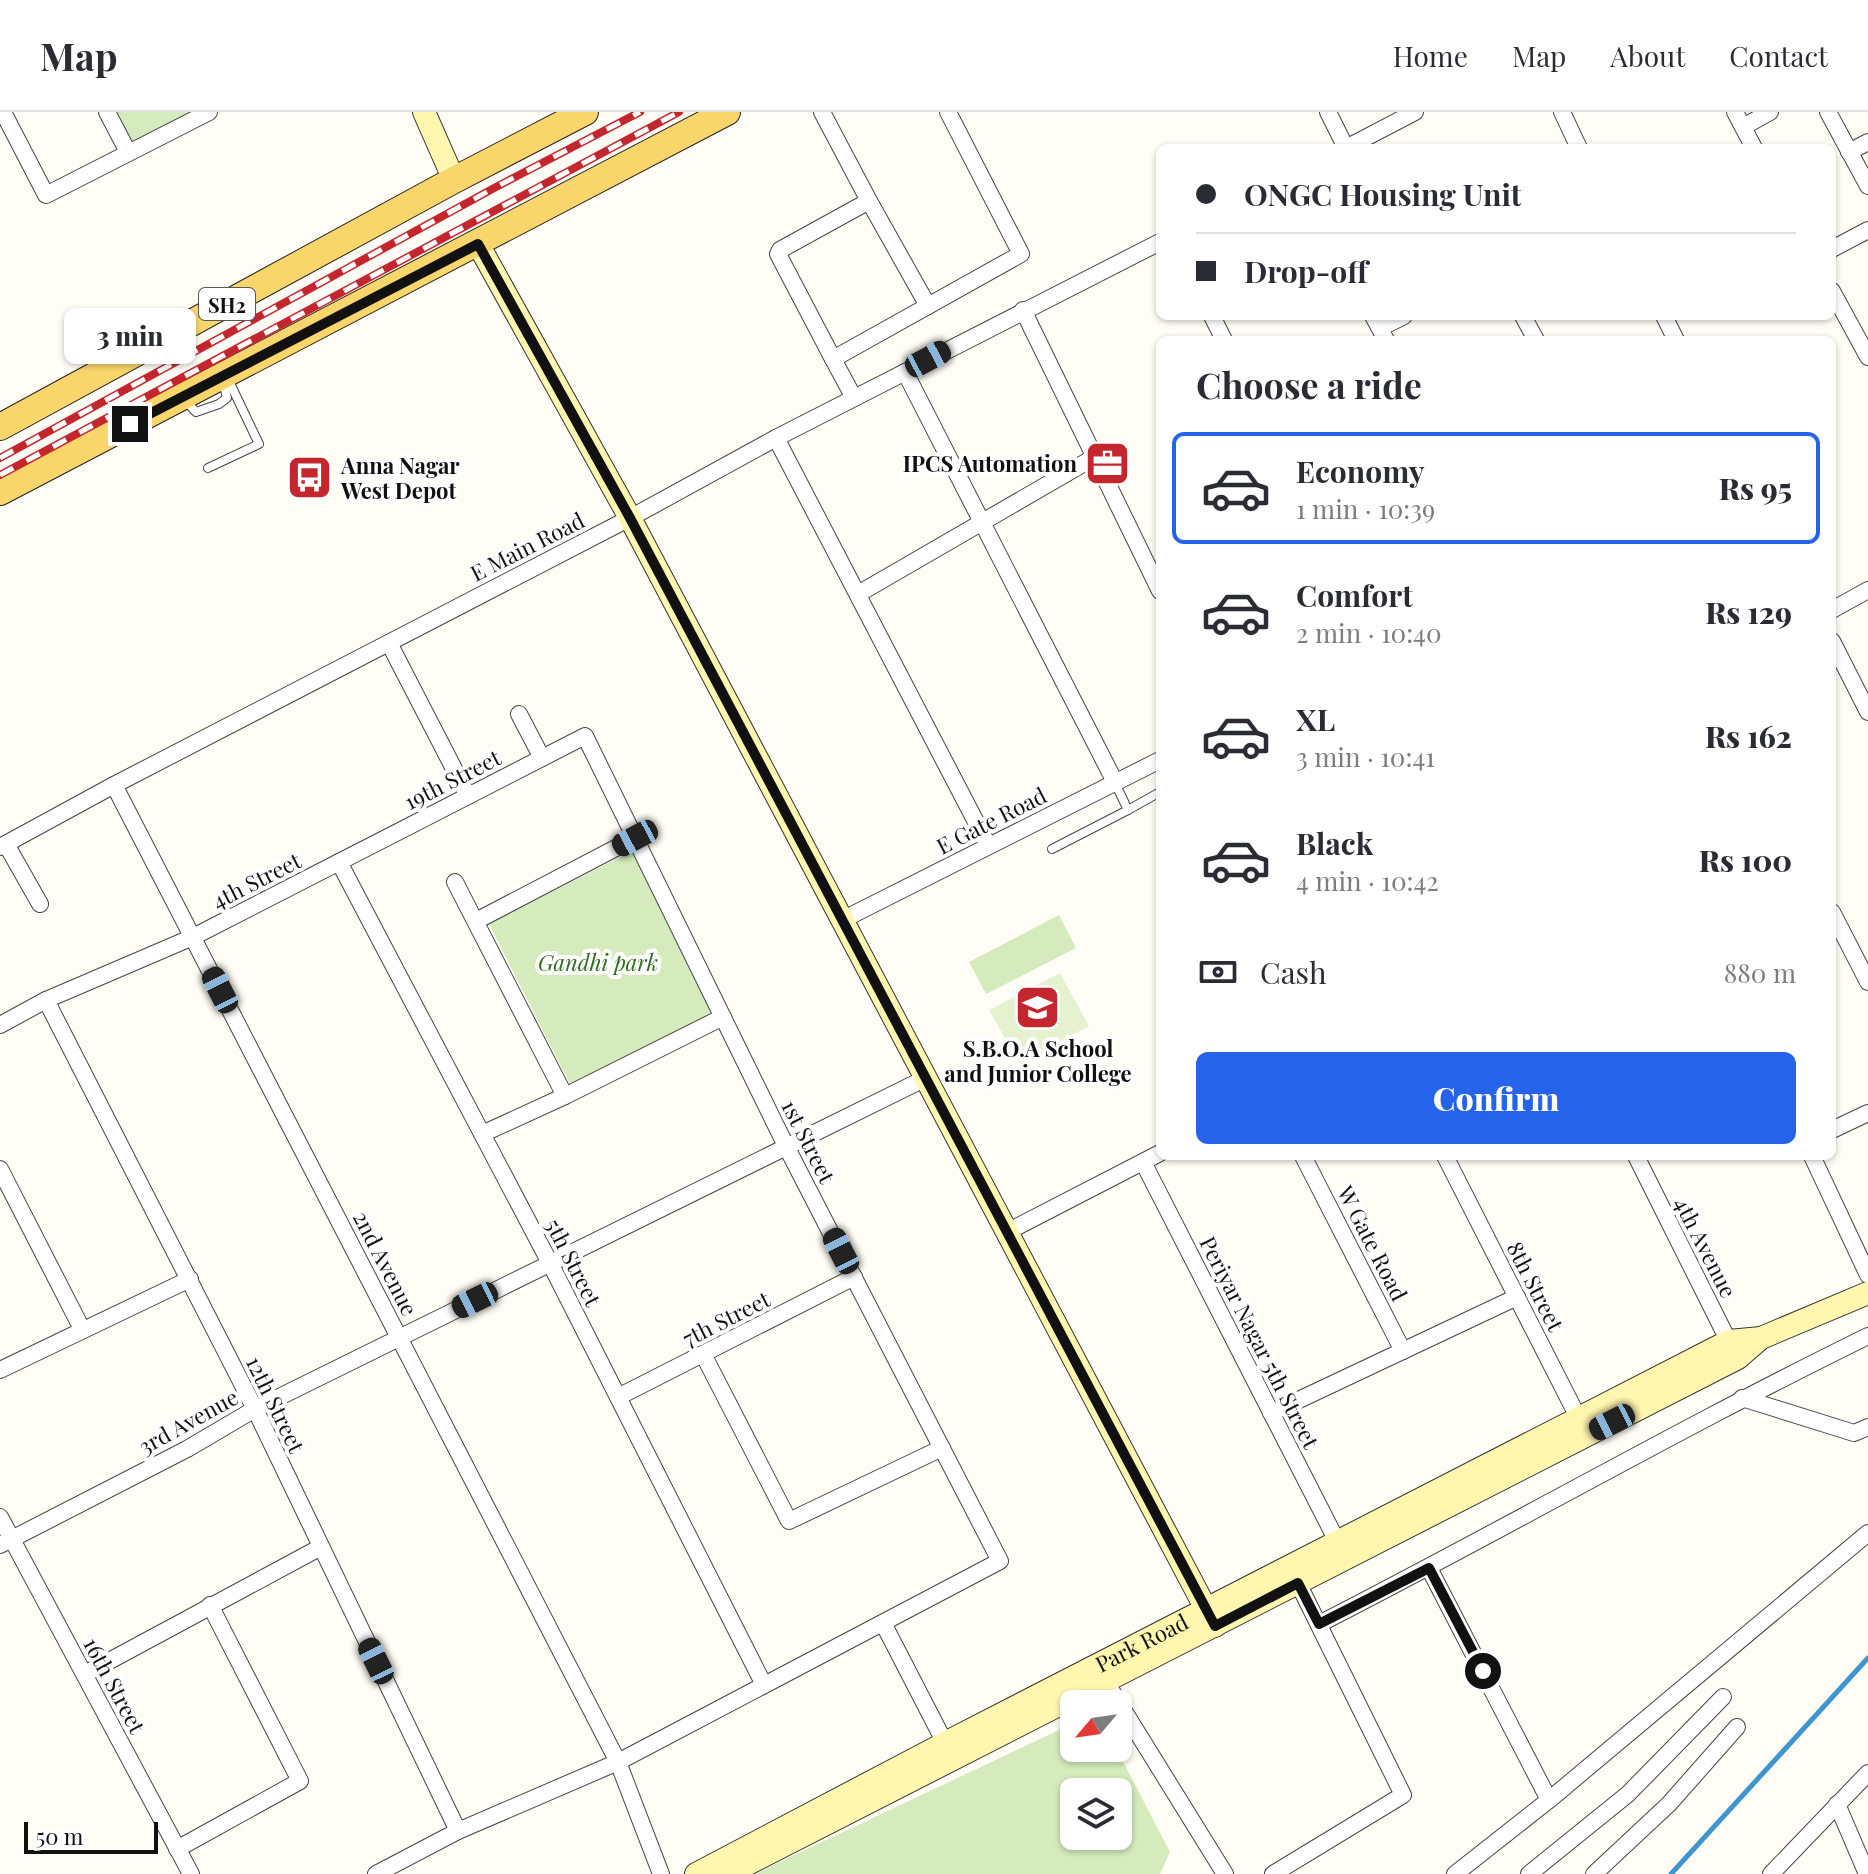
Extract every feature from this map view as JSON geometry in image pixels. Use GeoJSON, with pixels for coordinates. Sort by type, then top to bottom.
{"type":"FeatureCollection","features":[{"type":"Feature","properties":{"kind":"main road","name":"SH2"},"geometry":{"type":"LineString","coordinates":[[0,427],[585,112]]}},
{"type":"Feature","properties":{"kind":"main road"},"geometry":{"type":"LineString","coordinates":[[0,492],[727,112]]}},
{"type":"Feature","properties":{"kind":"street"},"geometry":{"type":"LineString","coordinates":[[3,112],[46,195],[209,112]]}},
{"type":"Feature","properties":{"kind":"street"},"geometry":{"type":"LineString","coordinates":[[107,112],[128,152]]}},
{"type":"Feature","properties":{"kind":"street"},"geometry":{"type":"LineString","coordinates":[[424,112],[454,180]]}},
{"type":"Feature","properties":{"kind":"street"},"geometry":{"type":"LineString","coordinates":[[822,112],[928,306]]}},
{"type":"Feature","properties":{"kind":"street"},"geometry":{"type":"LineString","coordinates":[[833,359],[1021,254],[948,112]]}},
{"type":"Feature","properties":{"kind":"street"},"geometry":{"type":"LineString","coordinates":[[1328,112],[1344,144]]}},
{"type":"Feature","properties":{"kind":"street"},"geometry":{"type":"LineString","coordinates":[[1354,144],[1415,112]]}},
{"type":"Feature","properties":{"kind":"street"},"geometry":{"type":"LineString","coordinates":[[1562,112],[1577,144]]}},
{"type":"Feature","properties":{"kind":"street"},"geometry":{"type":"LineString","coordinates":[[1752,144],[1739,120],[1770,112]]}},
{"type":"Feature","properties":{"kind":"street"},"geometry":{"type":"LineString","coordinates":[[1828,112],[1868,186]]}},
{"type":"Feature","properties":{"kind":"street"},"geometry":{"type":"LineString","coordinates":[[1849,152],[1868,142]]}},
{"type":"Feature","properties":{"kind":"street"},"geometry":{"type":"LineString","coordinates":[[854,398],[778,254],[780,250],[869,201]]}},
{"type":"Feature","properties":{"kind":"street"},"geometry":{"type":"LineString","coordinates":[[1836,247],[1868,230]]}},
{"type":"Feature","properties":{"kind":"street"},"geometry":{"type":"LineString","coordinates":[[478,244],[630,518],[1210,1618]]}},
{"type":"Feature","properties":{"kind":"street","name":"E Main Road"},"geometry":{"type":"LineString","coordinates":[[3,846],[114,785],[630,518],[776,438],[1156,244]]}},
{"type":"Feature","properties":{"kind":"street"},"geometry":{"type":"LineString","coordinates":[[1836,297],[1862,333],[1868,357]]}},
{"type":"Feature","properties":{"kind":"street"},"geometry":{"type":"LineString","coordinates":[[1023,310],[1156,583]]}},
{"type":"Feature","properties":{"kind":"street"},"geometry":{"type":"LineString","coordinates":[[905,372],[1115,782]]}},
{"type":"Feature","properties":{"kind":"street"},"geometry":{"type":"LineString","coordinates":[[776,438],[988,845]]}},
{"type":"Feature","properties":{"kind":"street"},"geometry":{"type":"LineString","coordinates":[[858,594],[1093,458]]}},
{"type":"Feature","properties":{"kind":"street"},"geometry":{"type":"LineString","coordinates":[[1836,608],[1868,590]]}},
{"type":"Feature","properties":{"kind":"street"},"geometry":{"type":"LineString","coordinates":[[389,643],[468,796]]}},
{"type":"Feature","properties":{"kind":"street"},"geometry":{"type":"LineString","coordinates":[[1836,649],[1868,712]]}},
{"type":"Feature","properties":{"kind":"street"},"geometry":{"type":"LineString","coordinates":[[519,714],[542,758]]}},
{"type":"Feature","properties":{"kind":"street","name":"19th Street"},"geometry":{"type":"LineString","coordinates":[[339,862],[585,736]]}},
{"type":"Feature","properties":{"kind":"street","name":"1st Street"},"geometry":{"type":"LineString","coordinates":[[585,736],[786,1146],[1000,1561],[883,1623]]}},
{"type":"Feature","properties":{"kind":"street","name":"E Gate Road"},"geometry":{"type":"LineString","coordinates":[[842,920],[1156,762]]}},
{"type":"Feature","properties":{"kind":"street","name":"2nd Avenue"},"geometry":{"type":"LineString","coordinates":[[114,785],[618,1762],[661,1874]]}},
{"type":"Feature","properties":{"kind":"street"},"geometry":{"type":"LineString","coordinates":[[476,921],[635,838]]}},
{"type":"Feature","properties":{"kind":"street"},"geometry":{"type":"LineString","coordinates":[[3,846],[40,904]]}},
{"type":"Feature","properties":{"kind":"street","name":"4th Street"},"geometry":{"type":"LineString","coordinates":[[193,937],[339,862]]}},
{"type":"Feature","properties":{"kind":"street","name":"5th Street"},"geometry":{"type":"LineString","coordinates":[[339,862],[550,1263],[764,1685]]}},
{"type":"Feature","properties":{"kind":"street"},"geometry":{"type":"LineString","coordinates":[[455,882],[565,1096]]}},
{"type":"Feature","properties":{"kind":"street"},"geometry":{"type":"LineString","coordinates":[[1836,920],[1868,982]]}},
{"type":"Feature","properties":{"kind":"street"},"geometry":{"type":"LineString","coordinates":[[0,1025],[46,1000],[193,937]]}},
{"type":"Feature","properties":{"kind":"street","name":"12th Street"},"geometry":{"type":"LineString","coordinates":[[46,1000],[255,1409],[458,1831]]}},
{"type":"Feature","properties":{"kind":"street"},"geometry":{"type":"LineString","coordinates":[[482,1134],[723,1017]]}},
{"type":"Feature","properties":{"kind":"street","name":"3rd Avenue"},"geometry":{"type":"LineString","coordinates":[[6,1542],[187,1449],[255,1409],[926,1078]]}},
{"type":"Feature","properties":{"kind":"street"},"geometry":{"type":"LineString","coordinates":[[1836,1128],[1868,1113]]}},
{"type":"Feature","properties":{"kind":"street"},"geometry":{"type":"LineString","coordinates":[[1007,1232],[1156,1155]]}},
{"type":"Feature","properties":{"kind":"street","name":"W Gate Road"},"geometry":{"type":"LineString","coordinates":[[1305,1160],[1403,1351]]}},
{"type":"Feature","properties":{"kind":"street","name":"8th Street"},"geometry":{"type":"LineString","coordinates":[[1447,1160],[1583,1427]]}},
{"type":"Feature","properties":{"kind":"street","name":"4th Avenue"},"geometry":{"type":"LineString","coordinates":[[1638,1160],[1733,1350]]}},
{"type":"Feature","properties":{"kind":"street"},"geometry":{"type":"LineString","coordinates":[[1814,1160],[1868,1275]]}},
{"type":"Feature","properties":{"kind":"street","name":"Periyar Nagar 5th Street"},"geometry":{"type":"LineString","coordinates":[[1143,1162],[1341,1550]]}},
{"type":"Feature","properties":{"kind":"street"},"geometry":{"type":"LineString","coordinates":[[0,1169],[82,1329]]}},
{"type":"Feature","properties":{"kind":"street","name":"7th Street"},"geometry":{"type":"LineString","coordinates":[[618,1397],[854,1277]]}},
{"type":"Feature","properties":{"kind":"street"},"geometry":{"type":"LineString","coordinates":[[0,1370],[190,1279]]}},
{"type":"Feature","properties":{"kind":"street","name":"Park Road"},"geometry":{"type":"LineString","coordinates":[[696,1874],[945,1743],[1210,1618],[1733,1350],[1868,1293]]}},
{"type":"Feature","properties":{"kind":"street"},"geometry":{"type":"LineString","coordinates":[[1271,1413],[1517,1297]]}},
{"type":"Feature","properties":{"kind":"street"},"geometry":{"type":"LineString","coordinates":[[1319,1624],[1429,1568],[1742,1398],[1868,1336]]}},
{"type":"Feature","properties":{"kind":"street"},"geometry":{"type":"LineString","coordinates":[[703,1354],[789,1521],[942,1448]]}},
{"type":"Feature","properties":{"kind":"street"},"geometry":{"type":"LineString","coordinates":[[1742,1398],[1854,1433],[1868,1427]]}},
{"type":"Feature","properties":{"kind":"street","name":"16th Street"},"geometry":{"type":"LineString","coordinates":[[0,1517],[6,1542],[85,1674],[191,1874]]}},
{"type":"Feature","properties":{"kind":"street"},"geometry":{"type":"LineString","coordinates":[[1455,1874],[1549,1800],[1868,1533]]}},
{"type":"Feature","properties":{"kind":"street"},"geometry":{"type":"LineString","coordinates":[[85,1674],[321,1547]]}},
{"type":"Feature","properties":{"kind":"street","name":"Park Road"},"geometry":{"type":"LineString","coordinates":[[728,1874],[1106,1682],[1210,1618],[1298,1583],[1341,1550]]}},
{"type":"Feature","properties":{"kind":"street"},"geometry":{"type":"LineString","coordinates":[[1429,1568],[1549,1800]]}},
{"type":"Feature","properties":{"kind":"street"},"geometry":{"type":"LineString","coordinates":[[1273,1874],[1403,1795],[1298,1583]]}},
{"type":"Feature","properties":{"kind":"street"},"geometry":{"type":"LineString","coordinates":[[177,1849],[300,1781],[210,1605]]}},
{"type":"Feature","properties":{"kind":"street"},"geometry":{"type":"LineString","coordinates":[[376,1874],[458,1831],[618,1762],[883,1623],[945,1743]]}},
{"type":"Feature","properties":{"kind":"street"},"geometry":{"type":"LineString","coordinates":[[1106,1682],[1225,1874]]}},
{"type":"Feature","properties":{"kind":"street"},"geometry":{"type":"LineString","coordinates":[[1529,1874],[1628,1794],[1723,1697]]}},
{"type":"Feature","properties":{"kind":"street"},"geometry":{"type":"LineString","coordinates":[[1594,1874],[1669,1804],[1737,1727]]}},
{"type":"Feature","properties":{"kind":"street"},"geometry":{"type":"LineString","coordinates":[[1771,1874],[1868,1773]]}},
{"type":"Feature","properties":{"kind":"street"},"geometry":{"type":"LineString","coordinates":[[1837,1804],[1867,1874]]}},
{"type":"Feature","properties":{"kind":"lane"},"geometry":{"type":"LineString","coordinates":[[208,468],[259,444],[224,376]]}},
{"type":"Feature","properties":{"kind":"lane"},"geometry":{"type":"LineString","coordinates":[[1115,782],[1128,810]]}},
{"type":"Feature","properties":{"kind":"lane"},"geometry":{"type":"LineString","coordinates":[[1052,849],[1156,794]]}},
{"type":"Feature","properties":{"kind":"green space"},"geometry":{"type":"Polygon","coordinates":[[[107,112],[197,112],[128,152],[107,112]]]}},
{"type":"Feature","properties":{"kind":"green space","name":"Gandhi park"},"geometry":{"type":"Polygon","coordinates":[[[634,850],[713,1016],[572,1088],[489,924],[634,850]]]}},
{"type":"Feature","properties":{"kind":"green space"},"geometry":{"type":"Polygon","coordinates":[[[1059,915],[1076,948],[986,994],[969,962],[1059,915]]]}},
{"type":"Feature","properties":{"kind":"green space"},"geometry":{"type":"Polygon","coordinates":[[[1060,973],[1089,1026],[1019,1063],[989,1010],[1060,973]]]}},
{"type":"Feature","properties":{"kind":"green space"},"geometry":{"type":"Polygon","coordinates":[[[1060,1730],[1060,1762],[1123,1762],[1132,1778],[1060,1778],[1060,1850],[1132,1850],[1132,1779],[1170,1852],[1160,1874],[754,1874],[1060,1730]]]}},
{"type":"Feature","properties":{"kind":"waterway"},"geometry":{"type":"LineString","coordinates":[[1671,1874],[1868,1658]]}},
{"type":"Feature","properties":{"kind":"railway"},"geometry":{"type":"LineString","coordinates":[[0,458],[496,187],[640,112]]}},
{"type":"Feature","properties":{"kind":"railway"},"geometry":{"type":"LineString","coordinates":[[0,475],[679,112]]}},
{"type":"Feature","properties":{"kind":"place","name":"IPCS Automation"},"geometry":{"type":"Point","coordinates":[1108,463]}},
{"type":"Feature","properties":{"kind":"place","name":"Anna Nagar West Depot"},"geometry":{"type":"Point","coordinates":[310,478]}},
{"type":"Feature","properties":{"kind":"place","name":"S.B.O.A School and Junior College"},"geometry":{"type":"Point","coordinates":[1038,1007]}},
{"type":"Feature","properties":{"kind":"route"},"geometry":{"type":"LineString","coordinates":[[130,424],[478,244],[630,518],[1215,1626],[1298,1583],[1319,1624],[1429,1568],[1483,1671]]}}]}
